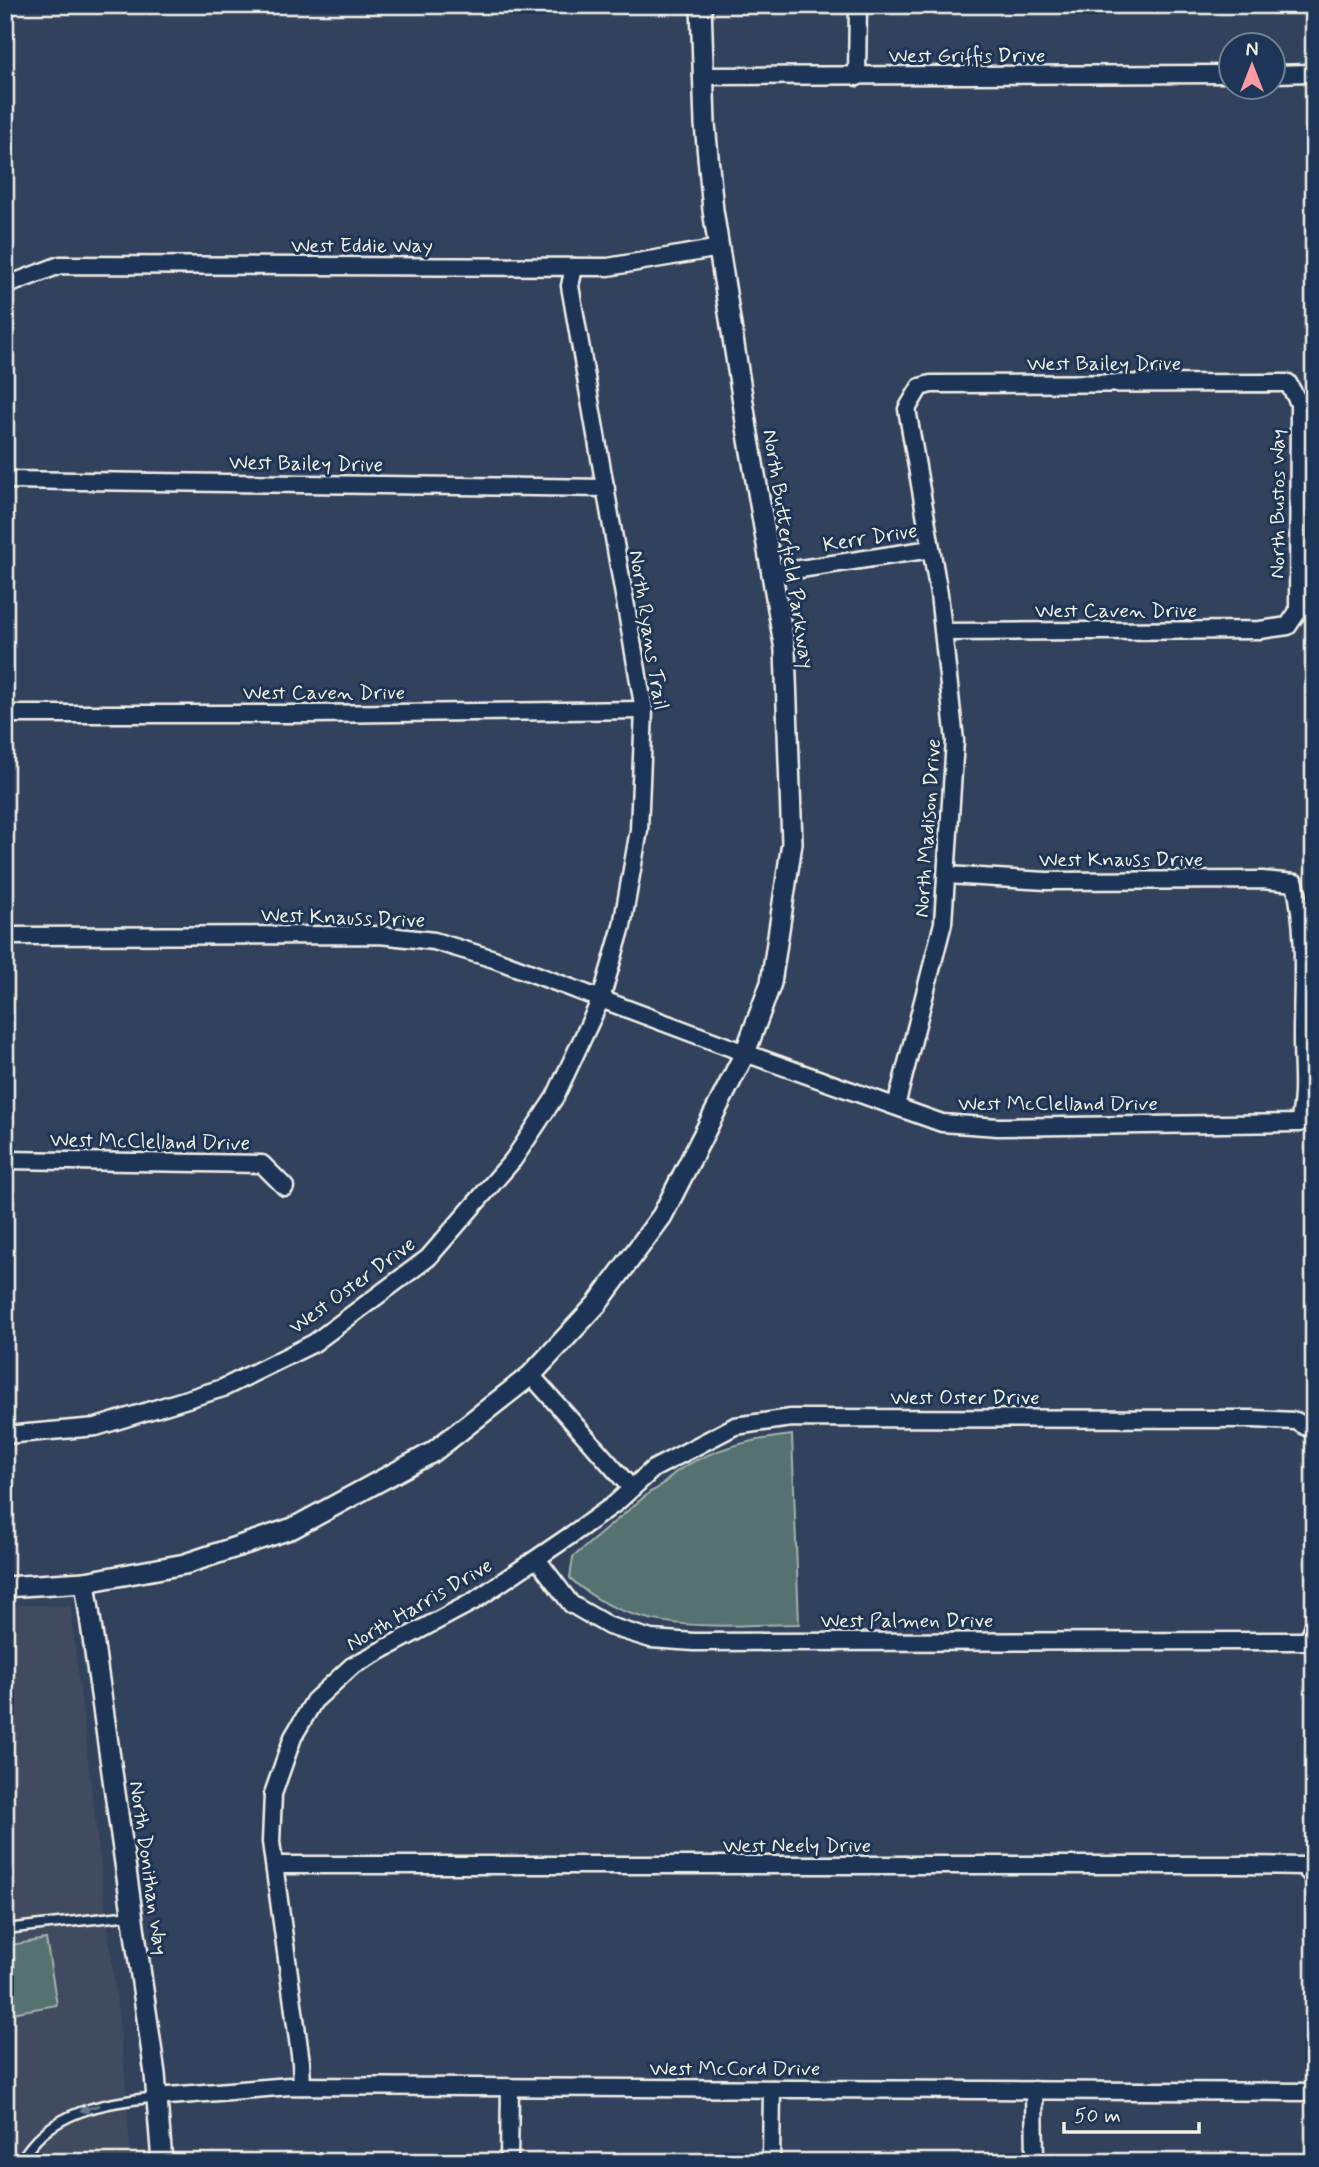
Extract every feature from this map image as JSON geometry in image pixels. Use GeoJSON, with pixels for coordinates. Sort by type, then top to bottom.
{"type":"FeatureCollection","features":[{"type":"Feature","properties":{"kind":"street","name":"North Butterfield Parkway"},"geometry":{"type":"LineString","coordinates":[[5,1587],[85,1582],[185,1564],[293,1528],[433,1452],[531,1375],[597,1304],[662,1216],[745,1053],[771,983],[792,843],[786,650],[747,428],[712,198],[702,76],[701,5]]}},
{"type":"Feature","properties":{"kind":"street"},"geometry":{"type":"LineString","coordinates":[[857,77],[858,5]]}},
{"type":"Feature","properties":{"kind":"street"},"geometry":{"type":"LineString","coordinates":[[1288,72],[1312,69]]}},
{"type":"Feature","properties":{"kind":"street","name":"West Griffis Drive"},"geometry":{"type":"LineString","coordinates":[[702,76],[1218,74]]}},
{"type":"Feature","properties":{"kind":"street","name":"West Eddie Way"},"geometry":{"type":"LineString","coordinates":[[5,286],[60,265],[608,267],[720,248]]}},
{"type":"Feature","properties":{"kind":"street","name":"North Ryans Trail"},"geometry":{"type":"LineString","coordinates":[[574,267],[570,286],[644,710],[639,830],[622,926],[601,999]]}},
{"type":"Feature","properties":{"kind":"street","name":"West Bailey Drive"},"geometry":{"type":"LineString","coordinates":[[920,387],[944,384],[1288,383]]}},
{"type":"Feature","properties":{"kind":"street","name":"North Bustos Way"},"geometry":{"type":"LineString","coordinates":[[1288,383],[1299,403],[1297,611],[1288,626]]}},
{"type":"Feature","properties":{"kind":"street","name":"North Madison Drive"},"geometry":{"type":"LineString","coordinates":[[896,1106],[943,923],[956,741],[932,549],[907,409],[920,387]]}},
{"type":"Feature","properties":{"kind":"street","name":"West Bailey Drive"},"geometry":{"type":"LineString","coordinates":[[5,480],[606,488]]}},
{"type":"Feature","properties":{"kind":"street","name":"Kerr Drive"},"geometry":{"type":"LineString","coordinates":[[774,573],[932,549]]}},
{"type":"Feature","properties":{"kind":"street","name":"West Caven Drive"},"geometry":{"type":"LineString","coordinates":[[943,632],[1260,631],[1288,626]]}},
{"type":"Feature","properties":{"kind":"street","name":"West Caven Drive"},"geometry":{"type":"LineString","coordinates":[[5,714],[644,710]]}},
{"type":"Feature","properties":{"kind":"street","name":"West Knauss Drive"},"geometry":{"type":"LineString","coordinates":[[947,875],[1046,881],[1237,880],[1295,883],[1302,911],[1304,1100],[1299,1123]]}},
{"type":"Feature","properties":{"kind":"street","name":"West Knauss Drive"},"geometry":{"type":"LineString","coordinates":[[5,936],[380,935],[434,941],[494,958],[745,1053]]}},
{"type":"Feature","properties":{"kind":"street","name":"West Oster Drive"},"geometry":{"type":"LineString","coordinates":[[5,1435],[96,1427],[223,1388],[314,1343],[428,1258],[513,1160],[555,1097],[601,999]]}},
{"type":"Feature","properties":{"kind":"street","name":"West McClelland Drive"},"geometry":{"type":"LineString","coordinates":[[745,1053],[942,1123],[998,1127],[1299,1123]]}},
{"type":"Feature","properties":{"kind":"street","name":"West McClelland Drive"},"geometry":{"type":"LineString","coordinates":[[5,1160],[262,1164],[285,1186]]}},
{"type":"Feature","properties":{"kind":"street"},"geometry":{"type":"LineString","coordinates":[[531,1375],[631,1488]]}},
{"type":"Feature","properties":{"kind":"street","name":"West Oster Drive"},"geometry":{"type":"LineString","coordinates":[[631,1488],[653,1469],[735,1426],[791,1418],[1253,1419],[1296,1421],[1314,1431]]}},
{"type":"Feature","properties":{"kind":"street","name":"North Harris Drive"},"geometry":{"type":"LineString","coordinates":[[302,2086],[271,1842],[273,1794],[293,1737],[314,1701],[352,1666],[474,1601],[616,1503],[631,1488]]}},
{"type":"Feature","properties":{"kind":"street","name":"West Palmen Drive"},"geometry":{"type":"LineString","coordinates":[[537,1559],[572,1604],[609,1626],[651,1639],[694,1642],[1311,1633]]}},
{"type":"Feature","properties":{"kind":"street","name":"North Donithan Way"},"geometry":{"type":"LineString","coordinates":[[85,1582],[133,1915],[157,2097],[162,2162]]}},
{"type":"Feature","properties":{"kind":"street","name":"West Neely Drive"},"geometry":{"type":"LineString","coordinates":[[275,1865],[1243,1865],[1303,1866],[1314,1878]]}},
{"type":"Feature","properties":{"kind":"street","name":"West McCord Drive"},"geometry":{"type":"LineString","coordinates":[[157,2097],[302,2086],[1314,2092]]}},
{"type":"Feature","properties":{"kind":"street"},"geometry":{"type":"LineString","coordinates":[[509,2162],[510,2088]]}},
{"type":"Feature","properties":{"kind":"street"},"geometry":{"type":"LineString","coordinates":[[771,2162],[772,2089]]}},
{"type":"Feature","properties":{"kind":"street"},"geometry":{"type":"LineString","coordinates":[[1034,2090],[1035,2162]]}},
{"type":"Feature","properties":{"kind":"lane"},"geometry":{"type":"LineString","coordinates":[[5,1929],[133,1915]]}},
{"type":"Feature","properties":{"kind":"lane"},"geometry":{"type":"LineString","coordinates":[[20,2162],[39,2136],[60,2119],[115,2101],[157,2097]]}},
{"type":"Feature","properties":{"kind":"shaded area"},"geometry":{"type":"Polygon","coordinates":[[[5,1605],[70,1606],[124,2064],[131,2162],[5,2162],[5,1605]]]}},
{"type":"Feature","properties":{"kind":"green space"},"geometry":{"type":"Polygon","coordinates":[[[792,1435],[799,1624],[678,1624],[649,1619],[594,1597],[570,1578],[573,1557],[676,1472],[703,1457],[732,1446],[792,1435]]]}},
{"type":"Feature","properties":{"kind":"green space"},"geometry":{"type":"Polygon","coordinates":[[[46,1939],[57,2005],[5,2014],[5,1946],[46,1939]]]}}]}
